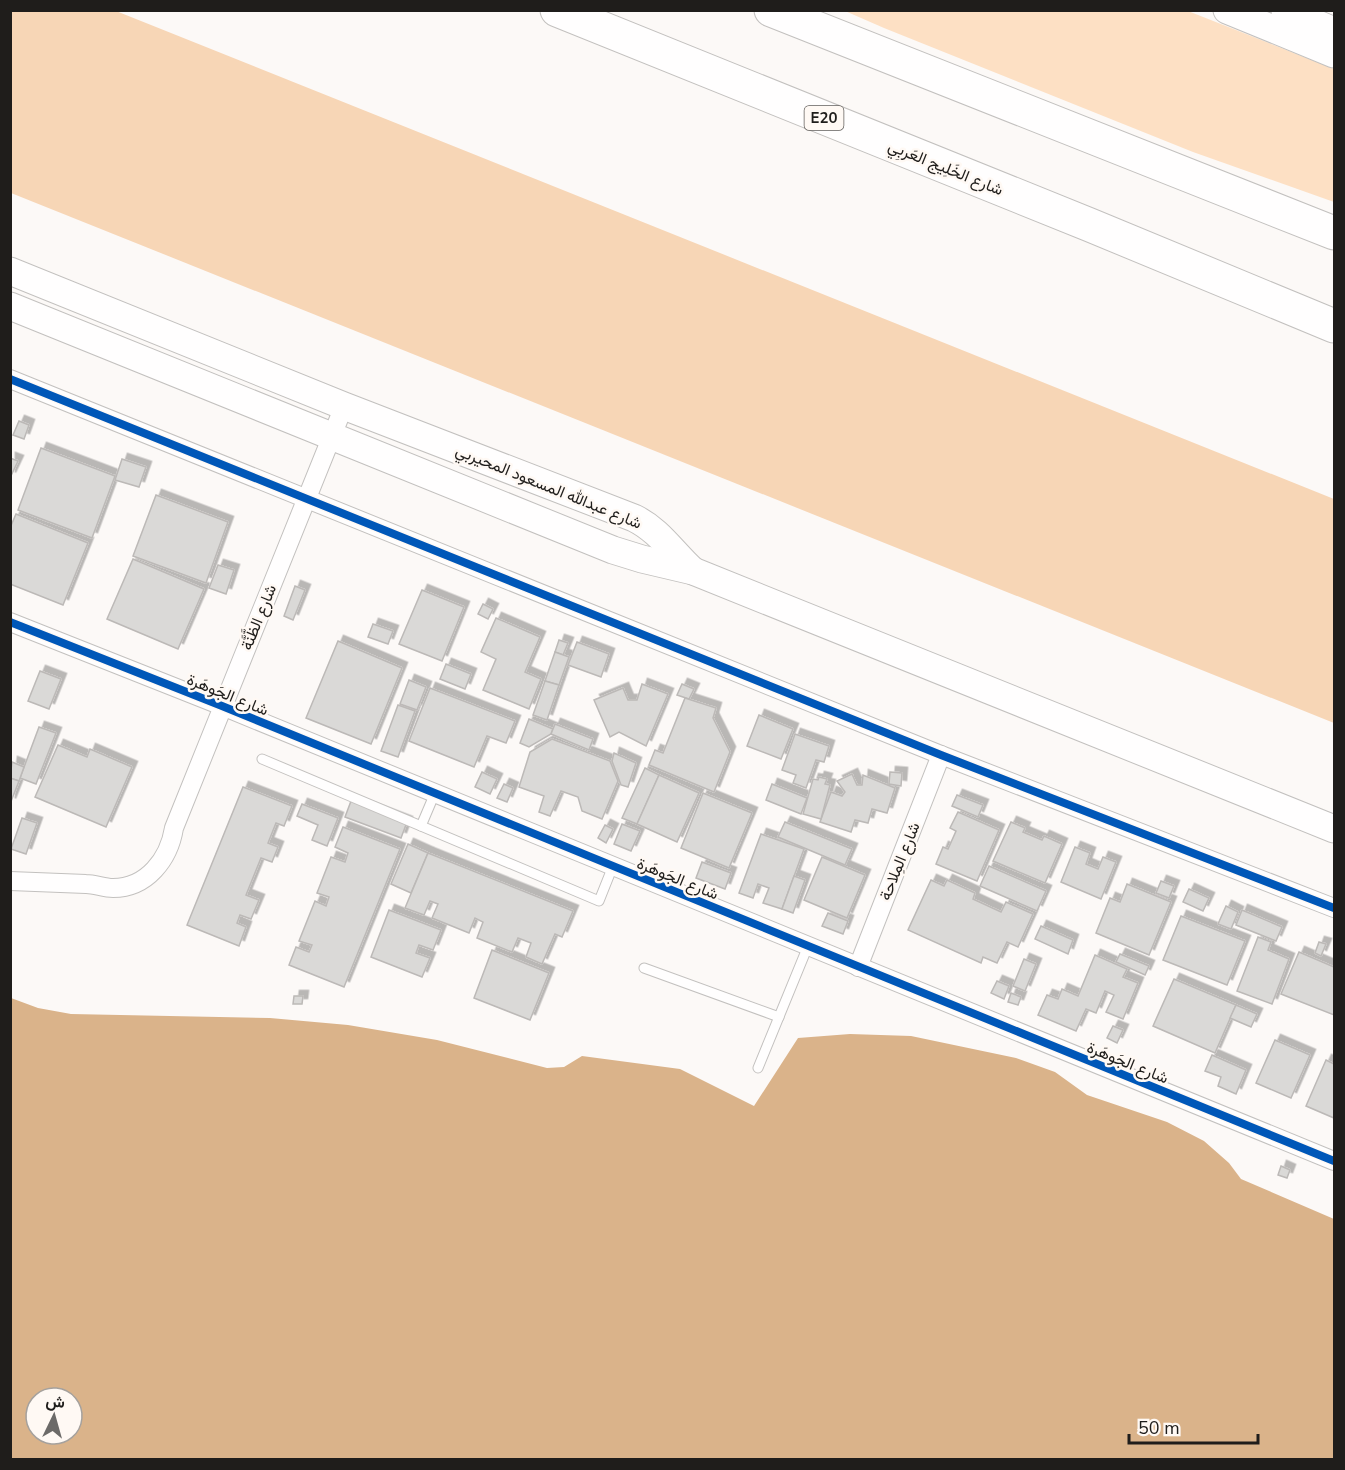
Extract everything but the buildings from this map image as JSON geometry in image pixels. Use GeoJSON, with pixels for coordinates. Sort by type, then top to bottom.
{"type":"FeatureCollection","features":[{"type":"Feature","properties":{"kind":"highway","name":"شارع الخَلِيج العَربِي"},"geometry":{"type":"LineString","coordinates":[[557,10],[1335,326]]}},
{"type":"Feature","properties":{"kind":"highway"},"geometry":{"type":"LineString","coordinates":[[771,10],[1335,233]]}},
{"type":"Feature","properties":{"kind":"street"},"geometry":{"type":"LineString","coordinates":[[1227,10],[1335,54]]}},
{"type":"Feature","properties":{"kind":"street"},"geometry":{"type":"LineString","coordinates":[[1285,10],[1335,31]]}},
{"type":"Feature","properties":{"kind":"street","name":"شارع عبدالله المسعود المحيربي"},"geometry":{"type":"LineString","coordinates":[[10,271],[344,406],[624,513],[650,527],[675,555],[693,570]]}},
{"type":"Feature","properties":{"kind":"street"},"geometry":{"type":"LineString","coordinates":[[10,306],[601,545],[642,560],[693,570],[1335,829]]}},
{"type":"Feature","properties":{"kind":"street"},"geometry":{"type":"LineString","coordinates":[[10,380],[941,755],[1335,908]]}},
{"type":"Feature","properties":{"kind":"street","name":"شارع الظَّنَّة"},"geometry":{"type":"LineString","coordinates":[[10,881],[91,884],[128,874],[138,869],[154,854],[174,828],[344,406]]}},
{"type":"Feature","properties":{"kind":"street"},"geometry":{"type":"LineString","coordinates":[[601,545],[623,545],[633,540],[635,529],[624,513]]}},
{"type":"Feature","properties":{"kind":"street","name":"شارع الجَوهَرة"},"geometry":{"type":"LineString","coordinates":[[10,622],[222,706],[1335,1161]]}},
{"type":"Feature","properties":{"kind":"street","name":"شارع المِلاحة"},"geometry":{"type":"LineString","coordinates":[[858,967],[941,755]]}},
{"type":"Feature","properties":{"kind":"lane"},"geometry":{"type":"LineString","coordinates":[[262,759],[599,901],[613,866]]}},
{"type":"Feature","properties":{"kind":"lane"},"geometry":{"type":"LineString","coordinates":[[421,826],[435,793]]}},
{"type":"Feature","properties":{"kind":"lane"},"geometry":{"type":"LineString","coordinates":[[758,1068],[808,946]]}},
{"type":"Feature","properties":{"kind":"lane"},"geometry":{"type":"LineString","coordinates":[[644,968],[779,1017]]}},
{"type":"Feature","properties":{"kind":"shaded area"},"geometry":{"type":"Polygon","coordinates":[[[10,11],[116,11],[1334,499],[1334,723],[11,193],[10,11]]]}},
{"type":"Feature","properties":{"kind":"shaded area"},"geometry":{"type":"Polygon","coordinates":[[[845,11],[1188,11],[1334,69],[1334,202],[1193,152],[845,11]]]}},
{"type":"Feature","properties":{"kind":"shaded area"},"geometry":{"type":"Polygon","coordinates":[[[11,998],[38,1008],[71,1014],[270,1018],[348,1025],[437,1040],[547,1068],[564,1067],[582,1056],[680,1069],[754,1106],[798,1038],[850,1034],[911,1036],[1016,1058],[1055,1072],[1087,1095],[1167,1122],[1204,1141],[1229,1163],[1241,1179],[1334,1219],[1334,1459],[11,1459],[11,998]]]}},
{"type":"Feature","properties":{"kind":"cycle path"},"geometry":{"type":"LineString","coordinates":[[10,379],[941,755],[1334,908]]}},
{"type":"Feature","properties":{"kind":"cycle path"},"geometry":{"type":"LineString","coordinates":[[10,622],[222,706],[1334,1161]]}}]}
